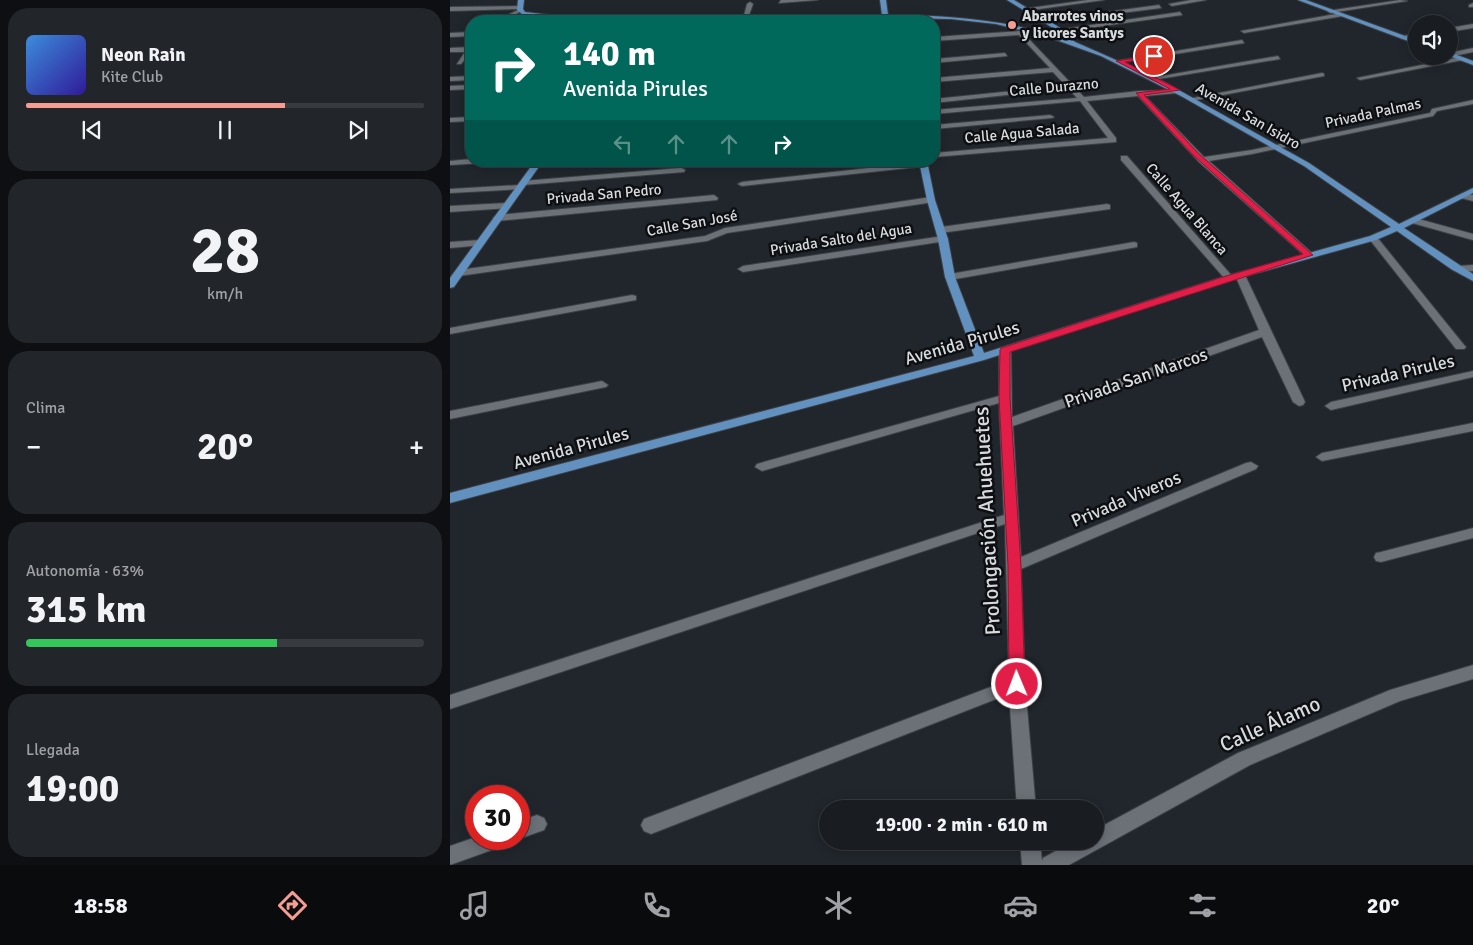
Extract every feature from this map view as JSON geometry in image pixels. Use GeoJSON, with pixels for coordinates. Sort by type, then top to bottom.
{"type":"FeatureCollection","features":[{"type":"Feature","properties":{"kind":"main road"},"geometry":{"type":"LineString","coordinates":[[521,0],[520,9],[534,15]]}},
{"type":"Feature","properties":{"kind":"main road"},"geometry":{"type":"LineString","coordinates":[[883,0],[885,15]]}},
{"type":"Feature","properties":{"kind":"main road"},"geometry":{"type":"LineString","coordinates":[[1301,0],[1408,39]]}},
{"type":"Feature","properties":{"kind":"main road"},"geometry":{"type":"LineString","coordinates":[[1012,1],[1042,21],[1060,30],[1074,44]]}},
{"type":"Feature","properties":{"kind":"main road","name":"Avenida San Isidro"},"geometry":{"type":"LineString","coordinates":[[940,20],[996,23],[1036,32],[1119,61],[1177,90],[1328,178],[1398,227],[1410,238],[1473,278]]}},
{"type":"Feature","properties":{"kind":"main road"},"geometry":{"type":"LineString","coordinates":[[1458,58],[1473,63]]}},
{"type":"Feature","properties":{"kind":"main road"},"geometry":{"type":"LineString","coordinates":[[450,285],[534,167]]}},
{"type":"Feature","properties":{"kind":"main road"},"geometry":{"type":"LineString","coordinates":[[925,167],[931,200],[942,234],[950,277],[980,358]]}},
{"type":"Feature","properties":{"kind":"main road","name":"Avenida Pirules"},"geometry":{"type":"LineString","coordinates":[[450,498],[980,358],[1235,276],[1373,238],[1468,197],[1473,190]]}},
{"type":"Feature","properties":{"kind":"street"},"geometry":{"type":"LineString","coordinates":[[781,2],[816,0]]}},
{"type":"Feature","properties":{"kind":"street"},"geometry":{"type":"LineString","coordinates":[[1025,9],[1102,0]]}},
{"type":"Feature","properties":{"kind":"street"},"geometry":{"type":"LineString","coordinates":[[1172,4],[1203,0]]}},
{"type":"Feature","properties":{"kind":"street"},"geometry":{"type":"LineString","coordinates":[[1012,1],[1022,2]]}},
{"type":"Feature","properties":{"kind":"street"},"geometry":{"type":"LineString","coordinates":[[1330,11],[1404,1]]}},
{"type":"Feature","properties":{"kind":"street"},"geometry":{"type":"LineString","coordinates":[[746,15],[750,4]]}},
{"type":"Feature","properties":{"kind":"street"},"geometry":{"type":"LineString","coordinates":[[1042,21],[1159,7]]}},
{"type":"Feature","properties":{"kind":"street"},"geometry":{"type":"LineString","coordinates":[[450,9],[520,9]]}},
{"type":"Feature","properties":{"kind":"street"},"geometry":{"type":"LineString","coordinates":[[509,15],[520,9]]}},
{"type":"Feature","properties":{"kind":"street"},"geometry":{"type":"LineString","coordinates":[[1060,30],[1180,14]]}},
{"type":"Feature","properties":{"kind":"street"},"geometry":{"type":"LineString","coordinates":[[1244,31],[1341,15]]}},
{"type":"Feature","properties":{"kind":"street"},"geometry":{"type":"LineString","coordinates":[[1458,28],[1473,26]]}},
{"type":"Feature","properties":{"kind":"street"},"geometry":{"type":"LineString","coordinates":[[940,39],[1036,32]]}},
{"type":"Feature","properties":{"kind":"street"},"geometry":{"type":"LineString","coordinates":[[1020,33],[1081,98]]}},
{"type":"Feature","properties":{"kind":"street"},"geometry":{"type":"LineString","coordinates":[[450,35],[465,34]]}},
{"type":"Feature","properties":{"kind":"street"},"geometry":{"type":"LineString","coordinates":[[1402,37],[1408,36]]}},
{"type":"Feature","properties":{"kind":"street"},"geometry":{"type":"LineString","coordinates":[[1119,61],[1242,42]]}},
{"type":"Feature","properties":{"kind":"street"},"geometry":{"type":"LineString","coordinates":[[450,50],[465,49]]}},
{"type":"Feature","properties":{"kind":"street"},"geometry":{"type":"LineString","coordinates":[[1458,52],[1473,50]]}},
{"type":"Feature","properties":{"kind":"street"},"geometry":{"type":"LineString","coordinates":[[940,60],[1005,55]]}},
{"type":"Feature","properties":{"kind":"street"},"geometry":{"type":"LineString","coordinates":[[465,56],[459,63],[465,63]]}},
{"type":"Feature","properties":{"kind":"street"},"geometry":{"type":"LineString","coordinates":[[1153,78],[1278,58]]}},
{"type":"Feature","properties":{"kind":"street"},"geometry":{"type":"LineString","coordinates":[[1360,78],[1461,59]]}},
{"type":"Feature","properties":{"kind":"street"},"geometry":{"type":"LineString","coordinates":[[940,80],[1054,70]]}},
{"type":"Feature","properties":{"kind":"street"},"geometry":{"type":"LineString","coordinates":[[1191,99],[1322,75]]}},
{"type":"Feature","properties":{"kind":"street"},"geometry":{"type":"LineString","coordinates":[[450,79],[465,78]]}},
{"type":"Feature","properties":{"kind":"street"},"geometry":{"type":"LineString","coordinates":[[450,88],[465,87]]}},
{"type":"Feature","properties":{"kind":"street","name":"Calle Durazno"},"geometry":{"type":"LineString","coordinates":[[940,111],[1177,90]]}},
{"type":"Feature","properties":{"kind":"street"},"geometry":{"type":"LineString","coordinates":[[940,100],[1024,92]]}},
{"type":"Feature","properties":{"kind":"street"},"geometry":{"type":"LineString","coordinates":[[1139,93],[1202,160],[1309,255]]}},
{"type":"Feature","properties":{"kind":"street","name":"Calle Agua Salada"},"geometry":{"type":"LineString","coordinates":[[940,154],[1113,140],[1081,98]]}},
{"type":"Feature","properties":{"kind":"street","name":"Privada Palmas"},"geometry":{"type":"LineString","coordinates":[[1202,160],[1276,147],[1433,114],[1434,110],[1473,102]]}},
{"type":"Feature","properties":{"kind":"street"},"geometry":{"type":"LineString","coordinates":[[940,125],[1050,116]]}},
{"type":"Feature","properties":{"kind":"street"},"geometry":{"type":"LineString","coordinates":[[450,120],[465,119]]}},
{"type":"Feature","properties":{"kind":"street","name":"Calle Agua Blanca"},"geometry":{"type":"LineString","coordinates":[[1124,158],[1235,276],[1299,402]]}},
{"type":"Feature","properties":{"kind":"street"},"geometry":{"type":"LineString","coordinates":[[450,163],[465,162]]}},
{"type":"Feature","properties":{"kind":"street"},"geometry":{"type":"LineString","coordinates":[[742,184],[883,167]]}},
{"type":"Feature","properties":{"kind":"street","name":"Privada San Pedro"},"geometry":{"type":"LineString","coordinates":[[450,191],[681,170]]}},
{"type":"Feature","properties":{"kind":"street","name":"Privada San Pedro"},"geometry":{"type":"LineString","coordinates":[[497,218],[714,198]]}},
{"type":"Feature","properties":{"kind":"street","name":"Calle San José"},"geometry":{"type":"LineString","coordinates":[[459,272],[707,238],[725,231],[931,200]]}},
{"type":"Feature","properties":{"kind":"street"},"geometry":{"type":"LineString","coordinates":[[450,209],[506,206]]}},
{"type":"Feature","properties":{"kind":"street","name":"Privada Salto del Agua"},"geometry":{"type":"LineString","coordinates":[[743,270],[942,234],[1107,208]]}},
{"type":"Feature","properties":{"kind":"street"},"geometry":{"type":"LineString","coordinates":[[1415,221],[1473,237]]}},
{"type":"Feature","properties":{"kind":"street"},"geometry":{"type":"LineString","coordinates":[[1373,238],[1460,347]]}},
{"type":"Feature","properties":{"kind":"street"},"geometry":{"type":"LineString","coordinates":[[450,245],[480,243]]}},
{"type":"Feature","properties":{"kind":"street"},"geometry":{"type":"LineString","coordinates":[[950,277],[1134,245]]}},
{"type":"Feature","properties":{"kind":"street"},"geometry":{"type":"LineString","coordinates":[[1457,269],[1473,268]]}},
{"type":"Feature","properties":{"kind":"street"},"geometry":{"type":"LineString","coordinates":[[450,331],[632,298]]}},
{"type":"Feature","properties":{"kind":"street","name":"Privada San Marcos"},"geometry":{"type":"LineString","coordinates":[[1008,423],[1265,332]]}},
{"type":"Feature","properties":{"kind":"street","name":"Prolongación Ahuehuetes"},"geometry":{"type":"LineString","coordinates":[[1005,350],[1005,398],[1008,423],[1012,516],[1017,684],[1027,800]]}},
{"type":"Feature","properties":{"kind":"street","name":"Privada Pirules"},"geometry":{"type":"LineString","coordinates":[[1330,406],[1473,374]]}},
{"type":"Feature","properties":{"kind":"street"},"geometry":{"type":"LineString","coordinates":[[450,415],[602,386]]}},
{"type":"Feature","properties":{"kind":"street"},"geometry":{"type":"LineString","coordinates":[[762,467],[1005,398]]}},
{"type":"Feature","properties":{"kind":"street"},"geometry":{"type":"LineString","coordinates":[[1322,457],[1473,427]]}},
{"type":"Feature","properties":{"kind":"street","name":"Privada Viveros"},"geometry":{"type":"LineString","coordinates":[[1014,566],[1251,466]]}},
{"type":"Feature","properties":{"kind":"street"},"geometry":{"type":"LineString","coordinates":[[450,702],[1012,516]]}},
{"type":"Feature","properties":{"kind":"street"},"geometry":{"type":"LineString","coordinates":[[1382,557],[1473,534]]}},
{"type":"Feature","properties":{"kind":"street","name":"Calle Álamo"},"geometry":{"type":"LineString","coordinates":[[1104,836],[1244,759],[1396,695],[1473,672]]}},
{"type":"Feature","properties":{"kind":"street"},"geometry":{"type":"LineString","coordinates":[[651,826],[1017,684]]}},
{"type":"Feature","properties":{"kind":"street"},"geometry":{"type":"LineString","coordinates":[[530,826],[537,824]]}},
{"type":"Feature","properties":{"kind":"street"},"geometry":{"type":"LineString","coordinates":[[450,856],[466,850]]}},
{"type":"Feature","properties":{"kind":"street"},"geometry":{"type":"LineString","coordinates":[[1031,850],[1032,865]]}},
{"type":"Feature","properties":{"kind":"street","name":"Calle Álamo"},"geometry":{"type":"LineString","coordinates":[[1050,865],[1078,850]]}},
{"type":"Feature","properties":{"kind":"place","name":"Abarrotes vinos y licores Santys"},"geometry":{"type":"Point","coordinates":[1012,25]}},
{"type":"Feature","properties":{"kind":"route"},"geometry":{"type":"LineString","coordinates":[[1017,684],[1014,566],[1008,423],[1005,398],[1005,350],[1230,278],[1309,255],[1196,154],[1139,93],[1177,90],[1119,61],[1154,56]]}}]}
